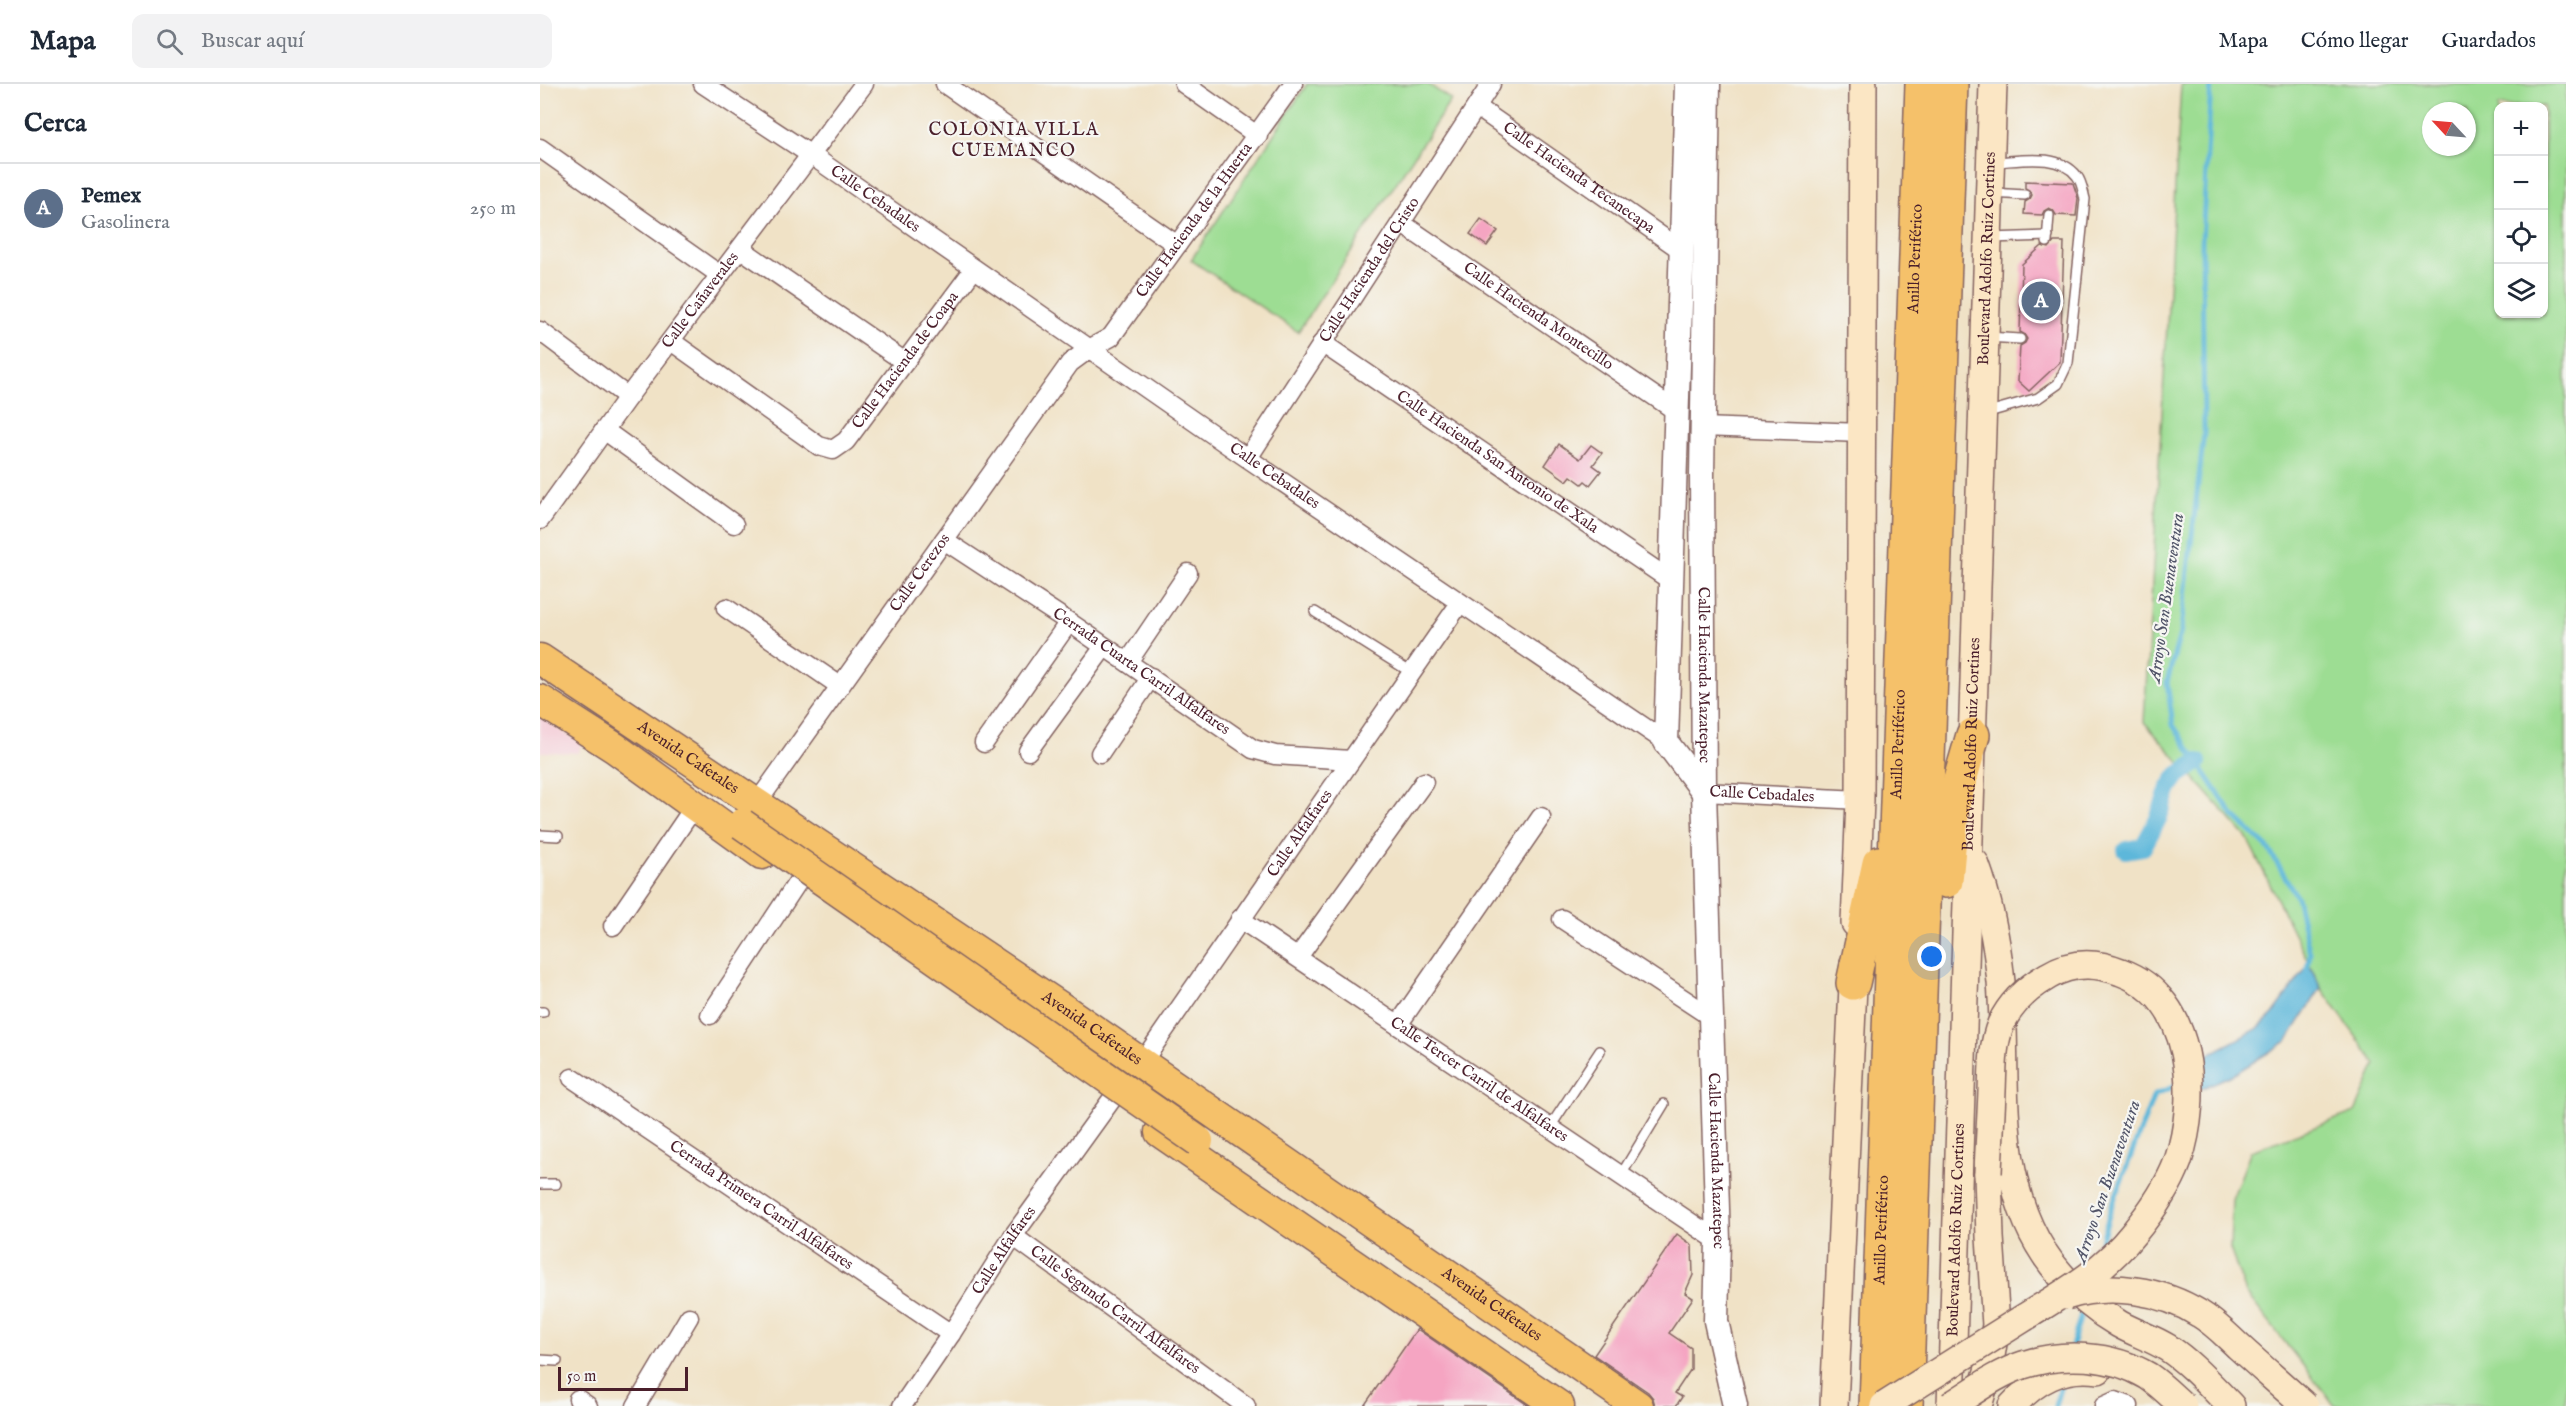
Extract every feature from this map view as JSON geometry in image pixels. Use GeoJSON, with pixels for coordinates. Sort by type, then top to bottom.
{"type":"FeatureCollection","features":[{"type":"Feature","properties":{"kind":"highway","name":"Anillo Periférico"},"geometry":{"type":"LineString","coordinates":[[1876,1406],[1922,84]]}},
{"type":"Feature","properties":{"kind":"highway","name":"Anillo Periférico"},"geometry":{"type":"LineString","coordinates":[[1906,1406],[1951,84]]}},
{"type":"Feature","properties":{"kind":"highway"},"geometry":{"type":"LineString","coordinates":[[1920,1015],[1942,913],[1953,804],[1973,735]]}},
{"type":"Feature","properties":{"kind":"highway"},"geometry":{"type":"LineString","coordinates":[[1853,983],[1897,785]]}},
{"type":"Feature","properties":{"kind":"main road"},"geometry":{"type":"LineString","coordinates":[[1833,1405],[1860,800],[1863,84]]}},
{"type":"Feature","properties":{"kind":"main road","name":"Boulevard Adolfo Ruiz Cortines"},"geometry":{"type":"LineString","coordinates":[[1951,1406],[1993,84]]}},
{"type":"Feature","properties":{"kind":"main road","name":"Avenida Cafetales"},"geometry":{"type":"LineString","coordinates":[[540,659],[750,813],[1066,1011],[1638,1406]]}},
{"type":"Feature","properties":{"kind":"main road"},"geometry":{"type":"LineString","coordinates":[[541,701],[611,737],[683,782],[750,813],[1576,1406]]}},
{"type":"Feature","properties":{"kind":"main road","name":"Avenida Cafetales"},"geometry":{"type":"LineString","coordinates":[[541,701],[615,748],[694,807],[1112,1099],[1559,1406]]}},
{"type":"Feature","properties":{"kind":"main road"},"geometry":{"type":"LineString","coordinates":[[1970,848],[1987,901],[1998,956],[2007,1143],[2014,1184],[2023,1213],[2049,1261],[2071,1286],[2106,1316],[2152,1339],[2180,1357],[2231,1406]]}},
{"type":"Feature","properties":{"kind":"main road"},"geometry":{"type":"LineString","coordinates":[[1884,1406],[2048,1302],[2083,1282],[2132,1236],[2158,1201],[2177,1162],[2187,1120],[2189,1099],[2187,1065],[2174,1020],[2151,989],[2128,974],[2091,964],[2078,965],[2056,972],[2022,994],[2006,1015],[1996,1038],[1988,1173],[1996,1325],[1989,1368],[1978,1406]]}},
{"type":"Feature","properties":{"kind":"main road"},"geometry":{"type":"LineString","coordinates":[[1036,1046],[1059,1047],[1070,1039],[1074,1027],[1066,1011]]}},
{"type":"Feature","properties":{"kind":"main road"},"geometry":{"type":"LineString","coordinates":[[1169,1084],[1176,1093],[1219,1125],[1252,1155],[1620,1406]]}},
{"type":"Feature","properties":{"kind":"main road"},"geometry":{"type":"LineString","coordinates":[[2048,1302],[2082,1291],[2130,1290],[2150,1294],[2191,1309],[2214,1324],[2305,1406]]}},
{"type":"Feature","properties":{"kind":"main road"},"geometry":{"type":"LineString","coordinates":[[1951,1406],[1999,1376],[2023,1365],[2050,1358],[2076,1358],[2120,1363],[2147,1376],[2183,1406]]}},
{"type":"Feature","properties":{"kind":"main road"},"geometry":{"type":"LineString","coordinates":[[2012,1406],[2036,1383],[2050,1375],[2074,1369],[2095,1369],[2132,1381],[2166,1406]]}},
{"type":"Feature","properties":{"kind":"street","name":"Calle Cebadales"},"geometry":{"type":"LineString","coordinates":[[703,84],[811,155],[1089,349],[1666,742],[1704,792],[1860,800]]}},
{"type":"Feature","properties":{"kind":"street","name":"Calle Cañaverales"},"geometry":{"type":"LineString","coordinates":[[540,520],[628,397],[864,84]]}},
{"type":"Feature","properties":{"kind":"street"},"geometry":{"type":"LineString","coordinates":[[945,84],[1177,245]]}},
{"type":"Feature","properties":{"kind":"street"},"geometry":{"type":"LineString","coordinates":[[1184,84],[1258,136]]}},
{"type":"Feature","properties":{"kind":"street","name":"Calle Hacienda de la Huerta"},"geometry":{"type":"LineString","coordinates":[[1089,349],[1111,338],[1258,136],[1293,84]]}},
{"type":"Feature","properties":{"kind":"street","name":"Calle Hacienda del Cristo"},"geometry":{"type":"LineString","coordinates":[[1248,458],[1491,84]]}},
{"type":"Feature","properties":{"kind":"street","name":"Calle Hacienda Mazatepec"},"geometry":{"type":"LineString","coordinates":[[1687,84],[1695,165],[1703,427],[1704,792],[1718,1240],[1716,1321],[1724,1366],[1735,1406]]}},
{"type":"Feature","properties":{"kind":"street","name":"Calle Hacienda Mazatepec"},"geometry":{"type":"LineString","coordinates":[[1666,742],[1681,250],[1708,84]]}},
{"type":"Feature","properties":{"kind":"street","name":"Calle Hacienda Tecanecapa"},"geometry":{"type":"LineString","coordinates":[[1477,107],[1681,250]]}},
{"type":"Feature","properties":{"kind":"street"},"geometry":{"type":"LineString","coordinates":[[540,148],[720,275]]}},
{"type":"Feature","properties":{"kind":"street","name":"Calle Hacienda Montecillo"},"geometry":{"type":"LineString","coordinates":[[1401,223],[1676,411]]}},
{"type":"Feature","properties":{"kind":"street"},"geometry":{"type":"LineString","coordinates":[[741,249],[904,362]]}},
{"type":"Feature","properties":{"kind":"street","name":"Calle Hacienda de Coapa"},"geometry":{"type":"LineString","coordinates":[[671,341],[819,446],[833,450],[846,441],[974,268]]}},
{"type":"Feature","properties":{"kind":"street"},"geometry":{"type":"LineString","coordinates":[[540,331],[628,397]]}},
{"type":"Feature","properties":{"kind":"street","name":"Calle Hacienda San Antonio de Xala"},"geometry":{"type":"LineString","coordinates":[[1322,343],[1670,580]]}},
{"type":"Feature","properties":{"kind":"street","name":"Calle Cerezos"},"geometry":{"type":"LineString","coordinates":[[750,813],[1070,363],[1089,349]]}},
{"type":"Feature","properties":{"kind":"street"},"geometry":{"type":"LineString","coordinates":[[1703,427],[1861,433]]}},
{"type":"Feature","properties":{"kind":"street"},"geometry":{"type":"LineString","coordinates":[[604,430],[734,524]]}},
{"type":"Feature","properties":{"kind":"street"},"geometry":{"type":"LineString","coordinates":[[1674,476],[1702,475]]}},
{"type":"Feature","properties":{"kind":"street","name":"Cerrada Cuarta Carril Alfalfares"},"geometry":{"type":"LineString","coordinates":[[944,540],[1151,677],[1253,749],[1275,754],[1351,760]]}},
{"type":"Feature","properties":{"kind":"street"},"geometry":{"type":"LineString","coordinates":[[1128,662],[1188,573]]}},
{"type":"Feature","properties":{"kind":"street","name":"Calle Alfalfares"},"geometry":{"type":"LineString","coordinates":[[1141,1064],[1460,603]]}},
{"type":"Feature","properties":{"kind":"street"},"geometry":{"type":"LineString","coordinates":[[726,608],[840,687]]}},
{"type":"Feature","properties":{"kind":"street"},"geometry":{"type":"LineString","coordinates":[[984,743],[1069,622]]}},
{"type":"Feature","properties":{"kind":"street"},"geometry":{"type":"LineString","coordinates":[[1028,751],[1104,647]]}},
{"type":"Feature","properties":{"kind":"street"},"geometry":{"type":"LineString","coordinates":[[1100,753],[1151,677]]}},
{"type":"Feature","properties":{"kind":"street"},"geometry":{"type":"LineString","coordinates":[[1298,957],[1424,782]]}},
{"type":"Feature","properties":{"kind":"street"},"geometry":{"type":"LineString","coordinates":[[613,926],[694,807]]}},
{"type":"Feature","properties":{"kind":"street"},"geometry":{"type":"LineString","coordinates":[[1398,1025],[1541,817]]}},
{"type":"Feature","properties":{"kind":"street"},"geometry":{"type":"LineString","coordinates":[[710,1015],[799,880]]}},
{"type":"Feature","properties":{"kind":"street","name":"Calle Tercer Carril de Alfalfares"},"geometry":{"type":"LineString","coordinates":[[1240,919],[1718,1240]]}},
{"type":"Feature","properties":{"kind":"street"},"geometry":{"type":"LineString","coordinates":[[1562,919],[1711,1017]]}},
{"type":"Feature","properties":{"kind":"street","name":"Cerrada Primera Carril Alfalfares"},"geometry":{"type":"LineString","coordinates":[[572,1078],[951,1334]]}},
{"type":"Feature","properties":{"kind":"street","name":"Calle Alfalfares"},"geometry":{"type":"LineString","coordinates":[[902,1406],[1013,1236],[1112,1099]]}},
{"type":"Feature","properties":{"kind":"street","name":"Calle Segundo Carril Alfalfares"},"geometry":{"type":"LineString","coordinates":[[1013,1236],[1246,1406]]}},
{"type":"Feature","properties":{"kind":"street"},"geometry":{"type":"LineString","coordinates":[[636,1406],[689,1317]]}},
{"type":"Feature","properties":{"kind":"street"},"geometry":{"type":"LineString","coordinates":[[2104,1406],[2115,1401],[2129,1406]]}},
{"type":"Feature","properties":{"kind":"lane"},"geometry":{"type":"LineString","coordinates":[[1983,413],[2038,398],[2058,384],[2068,363],[2085,199],[2078,177],[2061,162],[2040,160],[1990,162]]}},
{"type":"Feature","properties":{"kind":"lane"},"geometry":{"type":"LineString","coordinates":[[1990,192],[2025,195]]}},
{"type":"Feature","properties":{"kind":"lane"},"geometry":{"type":"LineString","coordinates":[[1988,238],[2047,239],[2049,215]]}},
{"type":"Feature","properties":{"kind":"lane"},"geometry":{"type":"LineString","coordinates":[[1985,337],[2020,339]]}},
{"type":"Feature","properties":{"kind":"lane"},"geometry":{"type":"LineString","coordinates":[[1315,612],[1412,673]]}},
{"type":"Feature","properties":{"kind":"lane"},"geometry":{"type":"LineString","coordinates":[[540,835],[558,836]]}},
{"type":"Feature","properties":{"kind":"lane"},"geometry":{"type":"LineString","coordinates":[[1550,1127],[1600,1051]]}},
{"type":"Feature","properties":{"kind":"lane"},"geometry":{"type":"LineString","coordinates":[[1621,1175],[1664,1104]]}},
{"type":"Feature","properties":{"kind":"lane"},"geometry":{"type":"LineString","coordinates":[[540,1184],[556,1184]]}},
{"type":"Feature","properties":{"kind":"lane"},"geometry":{"type":"LineString","coordinates":[[540,1360],[557,1360]]}},
{"type":"Feature","properties":{"kind":"shaded area"},"geometry":{"type":"Polygon","coordinates":[[[540,717],[581,743],[579,753],[540,752],[540,717]]]}},
{"type":"Feature","properties":{"kind":"green space"},"geometry":{"type":"Polygon","coordinates":[[[1307,84],[1428,84],[1451,100],[1298,332],[1191,260],[1307,84]]]}},
{"type":"Feature","properties":{"kind":"green space"},"geometry":{"type":"Polygon","coordinates":[[[2181,84],[2566,84],[2566,1406],[2335,1406],[2246,1293],[2230,1249],[2232,1199],[2251,1151],[2355,1112],[2376,1064],[2321,988],[2247,838],[2144,722],[2181,84]]]}},
{"type":"Feature","properties":{"kind":"water"},"geometry":{"type":"Polygon","coordinates":[[[2309,964],[2321,988],[2287,1041],[2236,1073],[2192,1093],[2187,1066],[2257,1029],[2273,1014],[2309,964]]]}},
{"type":"Feature","properties":{"kind":"building"},"geometry":{"type":"Polygon","coordinates":[[[2025,181],[2073,183],[2078,198],[2076,216],[2056,215],[2049,208],[2042,215],[2024,214],[2025,202],[2032,195],[2025,188],[2025,181]]]}},
{"type":"Feature","properties":{"kind":"building"},"geometry":{"type":"Polygon","coordinates":[[[1481,219],[1498,231],[1487,246],[1470,234],[1481,219]]]}},
{"type":"Feature","properties":{"kind":"building"},"geometry":{"type":"Polygon","coordinates":[[[2054,242],[2064,242],[2060,362],[2029,391],[2018,381],[2020,346],[2027,339],[2020,332],[2022,264],[2042,246],[2049,248],[2054,242]]]}},
{"type":"Feature","properties":{"kind":"building"},"geometry":{"type":"Polygon","coordinates":[[[1559,444],[1580,459],[1591,445],[1602,453],[1593,465],[1601,471],[1590,485],[1585,481],[1582,484],[1571,476],[1567,481],[1545,465],[1559,444]]]}},
{"type":"Feature","properties":{"kind":"building"},"geometry":{"type":"Polygon","coordinates":[[[1677,1234],[1692,1245],[1693,1275],[1685,1293],[1693,1298],[1669,1333],[1691,1348],[1691,1369],[1675,1393],[1682,1397],[1676,1406],[1655,1406],[1648,1392],[1594,1355],[1677,1234]]]}},
{"type":"Feature","properties":{"kind":"building"},"geometry":{"type":"Polygon","coordinates":[[[1417,1329],[1529,1406],[1364,1406],[1417,1329]]]}},
{"type":"Feature","properties":{"kind":"waterway","name":"Arroyo San Buenaventura"},"geometry":{"type":"LineString","coordinates":[[2211,84],[2202,241],[2204,433],[2181,630],[2167,682],[2173,725],[2232,814],[2268,848],[2297,897],[2310,954],[2307,969]]}},
{"type":"Feature","properties":{"kind":"waterway"},"geometry":{"type":"LineString","coordinates":[[2126,850],[2143,847],[2158,819],[2169,788],[2178,775],[2198,762]]}},
{"type":"Feature","properties":{"kind":"waterway","name":"Arroyo San Buenaventura"},"geometry":{"type":"LineString","coordinates":[[2098,1254],[2111,1208],[2154,1095],[2180,1084]]}},
{"type":"Feature","properties":{"kind":"waterway","name":"Arroyo San Buenaventura"},"geometry":{"type":"LineString","coordinates":[[2071,1350],[2083,1307]]}},
{"type":"Feature","properties":{"kind":"waterway","name":"Arroyo San Buenaventura"},"geometry":{"type":"LineString","coordinates":[[2055,1406],[2062,1382]]}},
{"type":"Feature","properties":{"kind":"place","name":"Pemex"},"geometry":{"type":"Point","coordinates":[2041,301]}},
{"type":"Feature","properties":{"kind":"district","name":"COLONIA VILLA CUEMANCO"},"geometry":{"type":"Point","coordinates":[1014,140]}}]}
